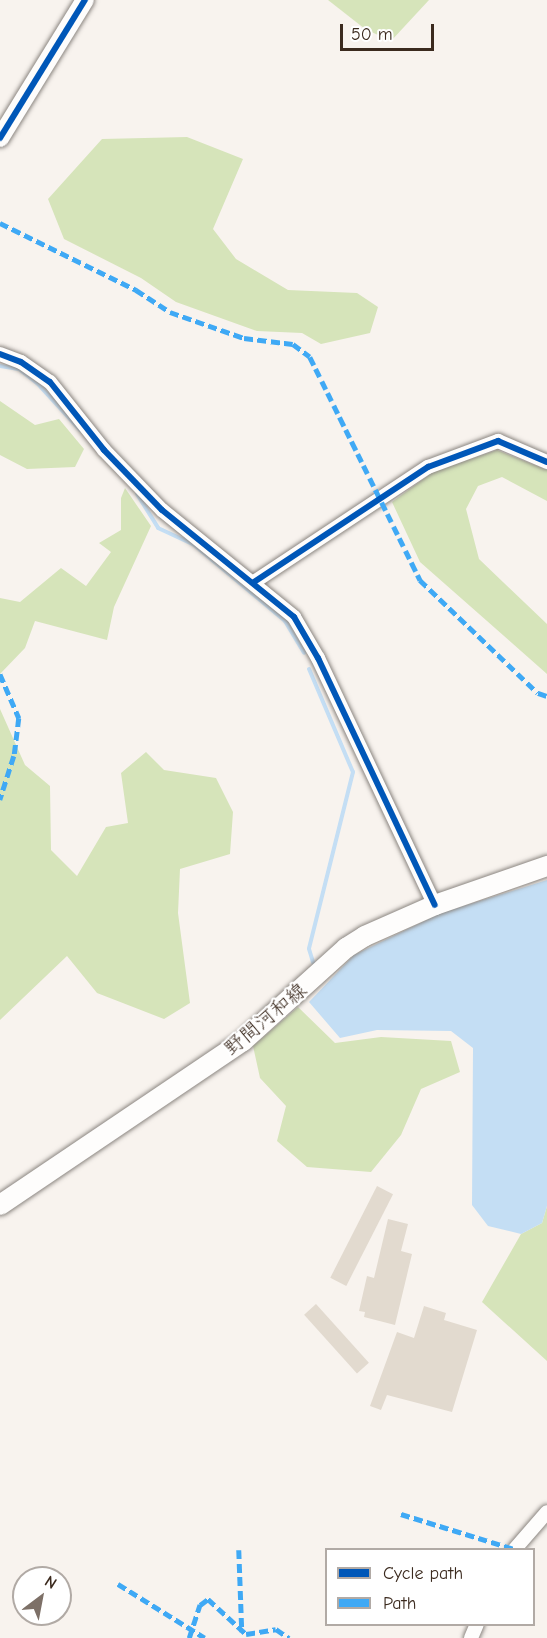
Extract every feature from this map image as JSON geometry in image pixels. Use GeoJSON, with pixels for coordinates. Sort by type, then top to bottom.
{"type":"FeatureCollection","features":[{"type":"Feature","properties":{"kind":"main road","name":"野間河和線"},"geometry":{"type":"LineString","coordinates":[[0,1205],[243,1041],[346,948],[435,905],[547,866]]}},
{"type":"Feature","properties":{"kind":"street"},"geometry":{"type":"LineString","coordinates":[[0,138],[85,0]]}},
{"type":"Feature","properties":{"kind":"street"},"geometry":{"type":"LineString","coordinates":[[0,354],[21,362],[50,382],[104,450],[162,510],[254,582],[294,617],[318,658],[435,905]]}},
{"type":"Feature","properties":{"kind":"street"},"geometry":{"type":"LineString","coordinates":[[254,582],[428,467],[498,441],[547,462]]}},
{"type":"Feature","properties":{"kind":"street"},"geometry":{"type":"LineString","coordinates":[[516,1548],[547,1512]]}},
{"type":"Feature","properties":{"kind":"green space"},"geometry":{"type":"Polygon","coordinates":[[[328,0],[429,0],[391,41],[365,29],[328,0]]]}},
{"type":"Feature","properties":{"kind":"green space"},"geometry":{"type":"Polygon","coordinates":[[[187,137],[243,159],[213,229],[236,259],[288,290],[357,293],[378,307],[370,333],[321,344],[302,333],[257,331],[176,302],[141,278],[64,239],[48,199],[102,139],[187,137]]]}},
{"type":"Feature","properties":{"kind":"green space"},"geometry":{"type":"Polygon","coordinates":[[[0,401],[35,425],[59,419],[84,449],[75,467],[27,469],[0,455],[0,401]]]}},
{"type":"Feature","properties":{"kind":"green space"},"geometry":{"type":"Polygon","coordinates":[[[497,450],[547,470],[547,501],[502,477],[478,486],[466,509],[479,559],[547,624],[547,674],[420,562],[392,502],[433,472],[497,450]]]}},
{"type":"Feature","properties":{"kind":"green space"},"geometry":{"type":"Polygon","coordinates":[[[125,488],[151,526],[114,607],[107,640],[35,621],[25,648],[0,674],[0,598],[20,602],[61,568],[86,586],[111,552],[99,543],[121,530],[121,498],[125,488]]]}},
{"type":"Feature","properties":{"kind":"green space"},"geometry":{"type":"Polygon","coordinates":[[[0,709],[25,765],[50,786],[51,850],[77,876],[106,827],[128,823],[121,773],[146,752],[164,770],[216,778],[233,812],[230,854],[180,869],[178,913],[190,1003],[164,1019],[97,993],[67,956],[0,1020],[0,709]]]}},
{"type":"Feature","properties":{"kind":"green space"},"geometry":{"type":"Polygon","coordinates":[[[298,1007],[335,1043],[381,1037],[451,1041],[460,1072],[421,1089],[401,1135],[371,1172],[307,1167],[277,1141],[286,1106],[260,1078],[253,1046],[298,1007]]]}},
{"type":"Feature","properties":{"kind":"green space"},"geometry":{"type":"Polygon","coordinates":[[[547,1206],[547,1361],[482,1302],[521,1234],[542,1223],[547,1206]]]}},
{"type":"Feature","properties":{"kind":"water"},"geometry":{"type":"Polygon","coordinates":[[[547,880],[547,1206],[542,1223],[521,1234],[488,1226],[472,1205],[473,1048],[451,1031],[377,1030],[340,1038],[309,1002],[354,955],[441,913],[547,880]]]}},
{"type":"Feature","properties":{"kind":"building"},"geometry":{"type":"Polygon","coordinates":[[[377,1186],[393,1194],[346,1286],[330,1278],[377,1186]]]}},
{"type":"Feature","properties":{"kind":"building"},"geometry":{"type":"Polygon","coordinates":[[[388,1219],[408,1224],[401,1251],[412,1254],[395,1325],[364,1317],[365,1312],[359,1311],[367,1276],[374,1278],[388,1219]]]}},
{"type":"Feature","properties":{"kind":"building"},"geometry":{"type":"Polygon","coordinates":[[[316,1304],[369,1363],[357,1373],[304,1315],[316,1304]]]}},
{"type":"Feature","properties":{"kind":"building"},"geometry":{"type":"Polygon","coordinates":[[[424,1306],[446,1313],[444,1320],[477,1330],[452,1412],[387,1395],[381,1410],[370,1406],[397,1332],[414,1338],[424,1306]]]}},
{"type":"Feature","properties":{"kind":"waterway"},"geometry":{"type":"LineString","coordinates":[[0,366],[19,369],[37,383],[80,430]]}},
{"type":"Feature","properties":{"kind":"waterway"},"geometry":{"type":"LineString","coordinates":[[137,494],[158,528],[193,544],[285,621],[304,653]]}},
{"type":"Feature","properties":{"kind":"waterway"},"geometry":{"type":"LineString","coordinates":[[309,669],[353,772],[309,949],[313,962]]}},
{"type":"Feature","properties":{"kind":"marked path"},"geometry":{"type":"LineString","coordinates":[[0,223],[136,290],[170,312],[244,338],[293,344],[310,357],[420,580],[538,693],[547,696]]}},
{"type":"Feature","properties":{"kind":"marked path"},"geometry":{"type":"LineString","coordinates":[[0,674],[19,718],[14,756],[0,800]]}},
{"type":"Feature","properties":{"kind":"marked path"},"geometry":{"type":"LineString","coordinates":[[401,1514],[511,1548]]}},
{"type":"Feature","properties":{"kind":"marked path"},"geometry":{"type":"LineString","coordinates":[[239,1550],[242,1632]]}},
{"type":"Feature","properties":{"kind":"marked path"},"geometry":{"type":"LineString","coordinates":[[118,1584],[205,1638]]}},
{"type":"Feature","properties":{"kind":"marked path"},"geometry":{"type":"LineString","coordinates":[[189,1638],[200,1605],[208,1599],[246,1634],[276,1629],[289,1638]]}},
{"type":"Feature","properties":{"kind":"cycle path"},"geometry":{"type":"LineString","coordinates":[[0,138],[85,0]]}},
{"type":"Feature","properties":{"kind":"cycle path"},"geometry":{"type":"LineString","coordinates":[[0,354],[21,362],[50,382],[104,450],[162,510],[294,617],[318,658],[435,905]]}},
{"type":"Feature","properties":{"kind":"cycle path"},"geometry":{"type":"LineString","coordinates":[[254,582],[428,467],[498,441],[547,462]]}}]}
